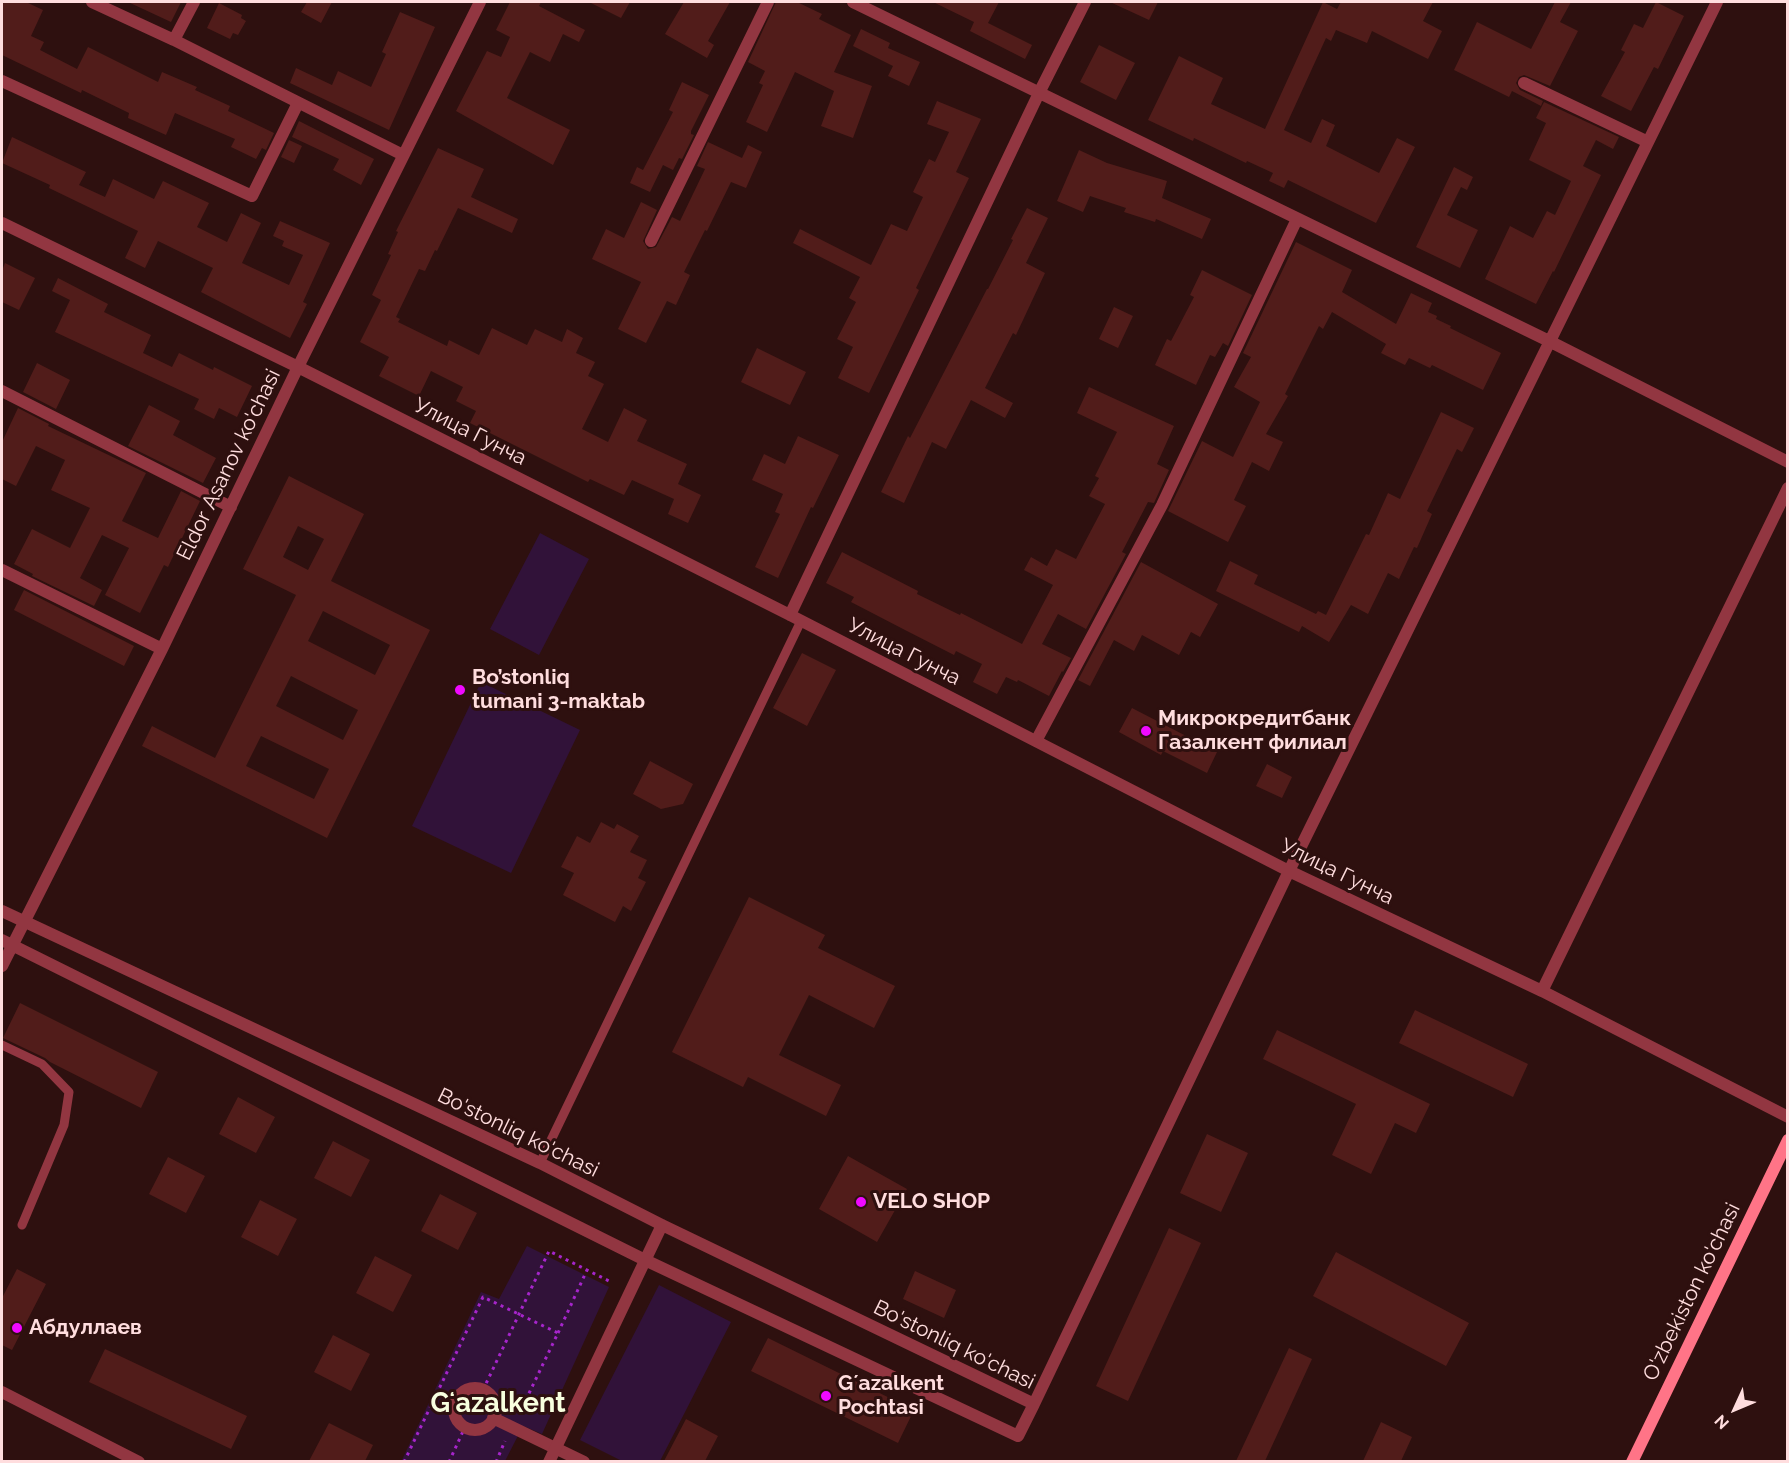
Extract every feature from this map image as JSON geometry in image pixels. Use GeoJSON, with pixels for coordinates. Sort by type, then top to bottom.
{"type":"FeatureCollection","features":[{"type":"Feature","properties":{"kind":"main road","name":"O'zbekiston ko'chasi"},"geometry":{"type":"LineString","coordinates":[[1632,1461],[1788,1140]]}},
{"type":"Feature","properties":{"kind":"street"},"geometry":{"type":"LineString","coordinates":[[92,2],[174,40],[403,155]]}},
{"type":"Feature","properties":{"kind":"street"},"geometry":{"type":"LineString","coordinates":[[174,40],[194,2]]}},
{"type":"Feature","properties":{"kind":"street","name":"Eldor Asanov ko'chasi"},"geometry":{"type":"LineString","coordinates":[[2,966],[6,942],[22,922],[162,649],[298,367],[480,2]]}},
{"type":"Feature","properties":{"kind":"street"},"geometry":{"type":"LineString","coordinates":[[651,241],[768,2]]}},
{"type":"Feature","properties":{"kind":"street"},"geometry":{"type":"LineString","coordinates":[[853,2],[1549,341],[1788,462]]}},
{"type":"Feature","properties":{"kind":"street"},"geometry":{"type":"LineString","coordinates":[[795,618],[1039,93],[1085,2]]}},
{"type":"Feature","properties":{"kind":"street"},"geometry":{"type":"LineString","coordinates":[[1034,1404],[1289,871],[1717,2]]}},
{"type":"Feature","properties":{"kind":"street"},"geometry":{"type":"LineString","coordinates":[[2,81],[252,196],[298,103]]}},
{"type":"Feature","properties":{"kind":"street"},"geometry":{"type":"LineString","coordinates":[[1524,83],[1648,142]]}},
{"type":"Feature","properties":{"kind":"street"},"geometry":{"type":"LineString","coordinates":[[1036,741],[1162,505],[1297,219]]}},
{"type":"Feature","properties":{"kind":"street","name":"Улица Гунча"},"geometry":{"type":"LineString","coordinates":[[2,224],[298,367],[1289,871],[1542,991],[1788,1117]]}},
{"type":"Feature","properties":{"kind":"street"},"geometry":{"type":"LineString","coordinates":[[2,391],[231,507]]}},
{"type":"Feature","properties":{"kind":"street"},"geometry":{"type":"LineString","coordinates":[[1542,991],[1788,488]]}},
{"type":"Feature","properties":{"kind":"street"},"geometry":{"type":"LineString","coordinates":[[2,570],[162,649]]}},
{"type":"Feature","properties":{"kind":"street","name":"Bo'stonliq ko'chasi"},"geometry":{"type":"LineString","coordinates":[[2,911],[540,1163],[662,1225],[1034,1404],[1018,1436],[645,1260],[6,942]]}},
{"type":"Feature","properties":{"kind":"street"},"geometry":{"type":"LineString","coordinates":[[549,1461],[662,1225]]}},
{"type":"Feature","properties":{"kind":"street"},"geometry":{"type":"LineString","coordinates":[[477,1388],[483,1390],[494,1400],[493,1418],[487,1426],[481,1429],[474,1430],[460,1425],[454,1413],[456,1400],[464,1391],[477,1388]]}},
{"type":"Feature","properties":{"kind":"street"},"geometry":{"type":"LineString","coordinates":[[2,1392],[139,1461]]}},
{"type":"Feature","properties":{"kind":"street"},"geometry":{"type":"LineString","coordinates":[[493,1418],[584,1461]]}},
{"type":"Feature","properties":{"kind":"lane"},"geometry":{"type":"LineString","coordinates":[[540,1163],[795,618]]}},
{"type":"Feature","properties":{"kind":"lane"},"geometry":{"type":"LineString","coordinates":[[2,1045],[42,1064],[69,1092],[64,1125],[22,1225]]}},
{"type":"Feature","properties":{"kind":"path"},"geometry":{"type":"LineString","coordinates":[[483,1390],[549,1251],[609,1281]]}},
{"type":"Feature","properties":{"kind":"path"},"geometry":{"type":"LineString","coordinates":[[496,1461],[587,1270]]}},
{"type":"Feature","properties":{"kind":"path"},"geometry":{"type":"LineString","coordinates":[[404,1461],[483,1297],[558,1333]]}},
{"type":"Feature","properties":{"kind":"path"},"geometry":{"type":"LineString","coordinates":[[449,1461],[465,1427]]}},
{"type":"Feature","properties":{"kind":"shaded area"},"geometry":{"type":"Polygon","coordinates":[[[540,533],[589,559],[539,655],[490,629],[540,533]]]}},
{"type":"Feature","properties":{"kind":"shaded area"},"geometry":{"type":"Polygon","coordinates":[[[481,682],[580,730],[511,873],[412,826],[481,682]]]}},
{"type":"Feature","properties":{"kind":"shaded area"},"geometry":{"type":"Polygon","coordinates":[[[527,1246],[609,1287],[542,1434],[523,1426],[505,1461],[401,1462],[481,1292],[499,1299],[527,1246]]]}},
{"type":"Feature","properties":{"kind":"shaded area"},"geometry":{"type":"Polygon","coordinates":[[[659,1285],[731,1322],[660,1461],[622,1461],[580,1440],[659,1285]]]}},
{"type":"Feature","properties":{"kind":"building"},"geometry":{"type":"Polygon","coordinates":[[[2,2],[26,2],[43,10],[31,36],[44,42],[40,50],[77,69],[88,47],[158,82],[162,72],[197,87],[195,90],[230,106],[228,111],[274,133],[266,150],[262,148],[256,159],[231,147],[235,139],[175,113],[166,135],[128,118],[129,113],[82,90],[81,93],[2,55],[2,2]]]}},
{"type":"Feature","properties":{"kind":"building"},"geometry":{"type":"Polygon","coordinates":[[[128,2],[181,2],[171,22],[128,2]]]}},
{"type":"Feature","properties":{"kind":"building"},"geometry":{"type":"Polygon","coordinates":[[[307,2],[332,2],[321,23],[301,12],[307,2]]]}},
{"type":"Feature","properties":{"kind":"building"},"geometry":{"type":"Polygon","coordinates":[[[510,2],[541,2],[539,6],[585,30],[579,42],[563,34],[550,62],[530,52],[507,98],[570,130],[553,165],[456,111],[487,51],[501,57],[510,37],[496,30],[510,2]]]}},
{"type":"Feature","properties":{"kind":"building"},"geometry":{"type":"Polygon","coordinates":[[[589,2],[630,2],[621,18],[589,2]]]}},
{"type":"Feature","properties":{"kind":"building"},"geometry":{"type":"Polygon","coordinates":[[[684,2],[730,2],[708,41],[714,45],[707,58],[665,34],[684,2]]]}},
{"type":"Feature","properties":{"kind":"building"},"geometry":{"type":"Polygon","coordinates":[[[776,2],[797,2],[822,14],[819,19],[851,35],[834,72],[872,86],[853,138],[821,126],[834,91],[795,72],[767,132],[746,122],[763,85],[759,83],[765,71],[748,62],[776,2]]]}},
{"type":"Feature","properties":{"kind":"building"},"geometry":{"type":"Polygon","coordinates":[[[933,2],[999,2],[988,23],[1032,45],[1025,59],[970,31],[974,22],[933,2]]]}},
{"type":"Feature","properties":{"kind":"building"},"geometry":{"type":"Polygon","coordinates":[[[1110,2],[1158,2],[1149,20],[1110,2]]]}},
{"type":"Feature","properties":{"kind":"building"},"geometry":{"type":"Polygon","coordinates":[[[1323,2],[1337,9],[1341,2],[1433,2],[1423,21],[1442,31],[1428,59],[1372,31],[1367,43],[1336,30],[1331,41],[1326,38],[1284,130],[1311,143],[1322,119],[1335,125],[1326,146],[1379,173],[1397,138],[1415,147],[1376,223],[1288,180],[1284,188],[1269,181],[1273,173],[1148,120],[1179,56],[1223,78],[1211,104],[1265,129],[1323,2]]]}},
{"type":"Feature","properties":{"kind":"building"},"geometry":{"type":"Polygon","coordinates":[[[1555,2],[1571,2],[1560,22],[1578,31],[1550,86],[1524,75],[1519,77],[1516,83],[1520,90],[1543,101],[1541,106],[1512,91],[1509,97],[1454,70],[1477,22],[1531,49],[1555,2]]]}},
{"type":"Feature","properties":{"kind":"building"},"geometry":{"type":"Polygon","coordinates":[[[1656,2],[1684,16],[1658,69],[1654,67],[1631,111],[1601,96],[1625,52],[1621,50],[1634,24],[1643,28],[1656,2]]]}},
{"type":"Feature","properties":{"kind":"building"},"geometry":{"type":"Polygon","coordinates":[[[219,3],[242,15],[241,18],[246,21],[238,35],[233,33],[230,39],[207,28],[219,3]]]}},
{"type":"Feature","properties":{"kind":"building"},"geometry":{"type":"Polygon","coordinates":[[[400,12],[435,27],[389,130],[290,83],[296,68],[332,85],[338,71],[371,87],[386,54],[382,52],[400,12]]]}},
{"type":"Feature","properties":{"kind":"building"},"geometry":{"type":"Polygon","coordinates":[[[861,29],[890,43],[888,48],[920,62],[909,86],[888,76],[893,66],[853,46],[861,29]]]}},
{"type":"Feature","properties":{"kind":"building"},"geometry":{"type":"Polygon","coordinates":[[[1099,45],[1135,63],[1116,100],[1080,82],[1099,45]]]}},
{"type":"Feature","properties":{"kind":"building"},"geometry":{"type":"Polygon","coordinates":[[[682,82],[709,95],[691,131],[694,135],[682,159],[679,158],[673,170],[663,165],[650,192],[630,183],[637,167],[643,170],[673,112],[669,110],[682,82]]]}},
{"type":"Feature","properties":{"kind":"building"},"geometry":{"type":"Polygon","coordinates":[[[937,101],[981,119],[956,172],[969,178],[916,288],[919,290],[869,393],[838,378],[853,347],[837,339],[856,302],[849,298],[860,277],[793,243],[800,229],[871,265],[891,224],[907,231],[923,197],[913,192],[929,159],[935,162],[949,132],[927,124],[937,101]]]}},
{"type":"Feature","properties":{"kind":"building"},"geometry":{"type":"Polygon","coordinates":[[[1544,102],[1619,137],[1613,149],[1596,140],[1583,166],[1601,175],[1536,304],[1485,279],[1510,226],[1533,238],[1547,211],[1555,215],[1571,181],[1529,160],[1546,123],[1536,118],[1544,102]]]}},
{"type":"Feature","properties":{"kind":"building"},"geometry":{"type":"Polygon","coordinates":[[[299,121],[374,159],[361,185],[333,170],[339,159],[292,137],[299,121]]]}},
{"type":"Feature","properties":{"kind":"building"},"geometry":{"type":"Polygon","coordinates":[[[12,137],[86,172],[79,185],[105,197],[113,179],[154,199],[163,181],[209,203],[197,227],[227,242],[241,213],[261,223],[242,263],[289,285],[303,255],[282,246],[284,241],[273,236],[280,221],[330,243],[303,302],[307,304],[290,338],[201,292],[213,268],[158,241],[145,268],[125,258],[138,231],[2,163],[12,137]]]}},
{"type":"Feature","properties":{"kind":"building"},"geometry":{"type":"Polygon","coordinates":[[[289,140],[302,146],[294,163],[281,157],[289,140]]]}},
{"type":"Feature","properties":{"kind":"building"},"geometry":{"type":"Polygon","coordinates":[[[708,142],[742,158],[748,145],[762,152],[746,188],[731,182],[684,272],[690,275],[676,305],[667,301],[646,343],[618,329],[641,282],[592,259],[606,229],[624,238],[641,202],[657,210],[643,241],[648,249],[656,247],[672,217],[680,221],[705,169],[697,166],[708,142]]]}},
{"type":"Feature","properties":{"kind":"building"},"geometry":{"type":"Polygon","coordinates":[[[438,148],[484,169],[471,197],[518,219],[512,233],[458,208],[425,271],[419,269],[396,317],[400,319],[398,322],[447,346],[449,340],[479,355],[492,328],[527,345],[535,329],[562,342],[567,329],[583,338],[576,353],[595,362],[588,376],[604,384],[582,429],[608,442],[624,408],[647,420],[637,441],[687,464],[678,484],[701,495],[688,523],[668,514],[674,499],[632,480],[624,495],[590,479],[588,482],[470,423],[476,411],[456,401],[463,387],[431,371],[419,396],[379,376],[389,357],[360,342],[381,300],[372,295],[391,255],[388,254],[398,232],[396,231],[438,148]]]}},
{"type":"Feature","properties":{"kind":"building"},"geometry":{"type":"Polygon","coordinates":[[[1079,150],[1107,163],[1167,181],[1162,198],[1211,219],[1202,239],[1156,219],[1155,222],[1124,212],[1126,208],[1090,196],[1083,212],[1057,201],[1079,150]]]}},
{"type":"Feature","properties":{"kind":"building"},"geometry":{"type":"Polygon","coordinates":[[[1454,167],[1473,177],[1467,190],[1461,187],[1447,215],[1478,230],[1460,268],[1416,247],[1454,167]]]}},
{"type":"Feature","properties":{"kind":"building"},"geometry":{"type":"Polygon","coordinates":[[[1027,208],[1048,218],[1026,263],[1045,273],[1016,335],[1013,333],[985,388],[1013,403],[1005,418],[971,400],[946,449],[932,442],[904,503],[881,492],[908,436],[910,438],[988,289],[1027,208]]]}},
{"type":"Feature","properties":{"kind":"building"},"geometry":{"type":"Polygon","coordinates":[[[1296,242],[1352,270],[1342,292],[1396,324],[1411,293],[1432,303],[1428,312],[1437,316],[1436,319],[1501,353],[1483,390],[1432,365],[1430,368],[1409,358],[1405,365],[1381,353],[1386,344],[1332,312],[1323,329],[1319,326],[1285,394],[1288,396],[1266,434],[1283,442],[1269,471],[1252,462],[1234,500],[1246,506],[1228,542],[1168,511],[1202,441],[1233,457],[1260,402],[1234,387],[1251,357],[1243,353],[1296,242]]]}},
{"type":"Feature","properties":{"kind":"building"},"geometry":{"type":"Polygon","coordinates":[[[5,263],[35,278],[19,310],[2,302],[2,271],[5,263]]]}},
{"type":"Feature","properties":{"kind":"building"},"geometry":{"type":"Polygon","coordinates":[[[1202,270],[1252,295],[1228,346],[1223,343],[1215,357],[1210,355],[1196,385],[1155,365],[1167,339],[1171,341],[1194,297],[1190,295],[1202,270]]]}},
{"type":"Feature","properties":{"kind":"building"},"geometry":{"type":"Polygon","coordinates":[[[58,278],[108,304],[104,312],[151,335],[143,353],[172,367],[179,353],[252,386],[237,417],[219,408],[214,419],[194,409],[199,399],[55,332],[70,300],[52,291],[58,278]]]}},
{"type":"Feature","properties":{"kind":"building"},"geometry":{"type":"Polygon","coordinates":[[[1114,307],[1133,316],[1118,348],[1099,339],[1114,307]]]}},
{"type":"Feature","properties":{"kind":"building"},"geometry":{"type":"Polygon","coordinates":[[[757,348],[806,372],[790,405],[741,382],[757,348]]]}},
{"type":"Feature","properties":{"kind":"building"},"geometry":{"type":"Polygon","coordinates":[[[37,363],[70,380],[56,409],[23,392],[37,363]]]}},
{"type":"Feature","properties":{"kind":"building"},"geometry":{"type":"Polygon","coordinates":[[[1089,387],[1174,426],[1157,464],[1169,470],[1154,503],[1148,502],[1122,552],[1126,554],[1086,629],[1058,614],[1042,644],[1071,658],[1049,696],[1018,680],[1017,682],[1006,677],[997,694],[973,682],[982,664],[956,651],[954,655],[851,602],[854,597],[826,583],[842,552],[918,591],[917,594],[1022,644],[1053,585],[1024,570],[1031,557],[1047,566],[1056,549],[1076,559],[1105,504],[1089,496],[1099,478],[1095,476],[1117,432],[1077,413],[1089,387]]]}},
{"type":"Feature","properties":{"kind":"building"},"geometry":{"type":"Polygon","coordinates":[[[149,405],[180,421],[173,435],[216,458],[203,483],[128,446],[149,405]]]}},
{"type":"Feature","properties":{"kind":"building"},"geometry":{"type":"Polygon","coordinates":[[[18,408],[49,424],[48,426],[146,473],[122,521],[158,538],[181,491],[200,501],[168,567],[164,565],[140,613],[105,595],[129,548],[102,535],[80,578],[102,590],[94,606],[32,576],[33,574],[14,564],[32,529],[70,548],[90,508],[51,490],[65,460],[36,446],[16,486],[2,479],[2,442],[18,408]]]}},
{"type":"Feature","properties":{"kind":"building"},"geometry":{"type":"Polygon","coordinates":[[[1441,412],[1474,428],[1462,452],[1457,449],[1427,511],[1432,514],[1417,548],[1414,547],[1399,579],[1388,573],[1368,614],[1351,605],[1329,642],[1302,626],[1299,632],[1216,591],[1230,561],[1258,575],[1254,584],[1316,614],[1318,611],[1326,615],[1366,534],[1369,535],[1388,493],[1400,499],[1441,412]]]}},
{"type":"Feature","properties":{"kind":"building"},"geometry":{"type":"Polygon","coordinates":[[[798,436],[839,455],[813,508],[811,507],[778,578],[755,567],[780,514],[775,512],[783,494],[752,480],[764,454],[785,464],[798,436]]]}},
{"type":"Feature","properties":{"kind":"building"},"geometry":{"type":"Polygon","coordinates":[[[289,476],[364,514],[331,581],[430,630],[327,838],[142,746],[152,726],[215,758],[296,595],[243,569],[289,476]],[[298,526],[283,557],[308,570],[324,539],[298,526]],[[323,611],[308,641],[375,675],[390,645],[323,611]],[[291,676],[276,706],[343,740],[358,710],[291,676]],[[261,736],[246,766],[314,799],[329,769],[261,736]]]}},
{"type":"Feature","properties":{"kind":"building"},"geometry":{"type":"Polygon","coordinates":[[[1141,562],[1218,604],[1200,637],[1191,632],[1179,655],[1142,635],[1134,651],[1114,640],[1090,686],[1078,680],[1141,562]]]}},
{"type":"Feature","properties":{"kind":"building"},"geometry":{"type":"Polygon","coordinates":[[[24,590],[134,646],[124,666],[14,610],[24,590]]]}},
{"type":"Feature","properties":{"kind":"building"},"geometry":{"type":"Polygon","coordinates":[[[802,653],[836,670],[807,726],[773,708],[802,653]]]}},
{"type":"Feature","properties":{"kind":"building"},"geometry":{"type":"Polygon","coordinates":[[[1132,708],[1217,752],[1207,773],[1163,751],[1161,755],[1119,732],[1132,708]]]}},
{"type":"Feature","properties":{"kind":"building"},"geometry":{"type":"Polygon","coordinates":[[[650,761],[693,784],[683,804],[661,809],[633,794],[650,761]]]}},
{"type":"Feature","properties":{"kind":"building"},"geometry":{"type":"Polygon","coordinates":[[[1267,764],[1292,777],[1282,798],[1256,786],[1267,764]]]}},
{"type":"Feature","properties":{"kind":"building"},"geometry":{"type":"Polygon","coordinates":[[[601,822],[614,829],[617,824],[639,836],[630,852],[647,860],[638,878],[646,882],[631,911],[623,906],[615,922],[563,895],[574,873],[561,867],[577,836],[590,843],[601,822]]]}},
{"type":"Feature","properties":{"kind":"building"},"geometry":{"type":"Polygon","coordinates":[[[749,897],[825,935],[818,948],[895,986],[874,1028],[809,995],[779,1055],[841,1085],[826,1116],[748,1077],[743,1087],[672,1052],[749,897]]]}},
{"type":"Feature","properties":{"kind":"building"},"geometry":{"type":"Polygon","coordinates":[[[20,1003],[158,1072],[141,1108],[3,1038],[20,1003]]]}},
{"type":"Feature","properties":{"kind":"building"},"geometry":{"type":"Polygon","coordinates":[[[1415,1010],[1528,1064],[1513,1097],[1399,1043],[1415,1010]]]}},
{"type":"Feature","properties":{"kind":"building"},"geometry":{"type":"Polygon","coordinates":[[[1277,1030],[1430,1104],[1416,1133],[1395,1123],[1371,1174],[1332,1155],[1356,1104],[1263,1059],[1277,1030]]]}},
{"type":"Feature","properties":{"kind":"building"},"geometry":{"type":"Polygon","coordinates":[[[238,1097],[275,1117],[256,1153],[219,1134],[238,1097]]]}},
{"type":"Feature","properties":{"kind":"building"},"geometry":{"type":"Polygon","coordinates":[[[1207,1134],[1248,1153],[1221,1212],[1180,1193],[1207,1134]]]}},
{"type":"Feature","properties":{"kind":"building"},"geometry":{"type":"Polygon","coordinates":[[[333,1141],[370,1160],[351,1197],[314,1178],[333,1141]]]}},
{"type":"Feature","properties":{"kind":"building","name":"VELO SHOP"},"geometry":{"type":"Polygon","coordinates":[[[848,1156],[907,1189],[877,1242],[819,1209],[848,1156]]]}},
{"type":"Feature","properties":{"kind":"building"},"geometry":{"type":"Polygon","coordinates":[[[168,1157],[205,1176],[186,1213],[149,1194],[168,1157]]]}},
{"type":"Feature","properties":{"kind":"building"},"geometry":{"type":"Polygon","coordinates":[[[440,1194],[477,1213],[458,1250],[421,1231],[440,1194]]]}},
{"type":"Feature","properties":{"kind":"building"},"geometry":{"type":"Polygon","coordinates":[[[260,1200],[297,1219],[278,1256],[241,1237],[260,1200]]]}},
{"type":"Feature","properties":{"kind":"building"},"geometry":{"type":"Polygon","coordinates":[[[1169,1228],[1201,1243],[1128,1401],[1096,1386],[1169,1228]]]}},
{"type":"Feature","properties":{"kind":"building"},"geometry":{"type":"Polygon","coordinates":[[[1336,1252],[1469,1323],[1446,1366],[1313,1296],[1336,1252]]]}},
{"type":"Feature","properties":{"kind":"building"},"geometry":{"type":"Polygon","coordinates":[[[375,1256],[412,1275],[393,1312],[356,1293],[375,1256]]]}},
{"type":"Feature","properties":{"kind":"building"},"geometry":{"type":"Polygon","coordinates":[[[17,1269],[46,1284],[12,1350],[2,1345],[2,1298],[17,1269]]]}},
{"type":"Feature","properties":{"kind":"building"},"geometry":{"type":"Polygon","coordinates":[[[915,1271],[956,1290],[944,1318],[903,1299],[915,1271]]]}},
{"type":"Feature","properties":{"kind":"building"},"geometry":{"type":"Polygon","coordinates":[[[333,1335],[370,1354],[351,1391],[314,1372],[333,1335]]]}},
{"type":"Feature","properties":{"kind":"building"},"geometry":{"type":"Polygon","coordinates":[[[768,1338],[914,1410],[898,1443],[751,1371],[768,1338]]]}},
{"type":"Feature","properties":{"kind":"building"},"geometry":{"type":"Polygon","coordinates":[[[1289,1348],[1312,1359],[1265,1461],[1236,1461],[1289,1348]]]}},
{"type":"Feature","properties":{"kind":"building"},"geometry":{"type":"Polygon","coordinates":[[[105,1349],[247,1416],[231,1449],[89,1382],[105,1349]]]}},
{"type":"Feature","properties":{"kind":"building"},"geometry":{"type":"Polygon","coordinates":[[[686,1419],[718,1436],[705,1461],[664,1461],[686,1419]]]}},
{"type":"Feature","properties":{"kind":"building"},"geometry":{"type":"Polygon","coordinates":[[[1381,1422],[1412,1437],[1401,1461],[1363,1461],[1381,1422]]]}},
{"type":"Feature","properties":{"kind":"building"},"geometry":{"type":"Polygon","coordinates":[[[329,1423],[373,1445],[365,1461],[309,1461],[329,1423]]]}},
{"type":"Feature","properties":{"kind":"place","name":"Bo’stonliq tumani 3-maktab"},"geometry":{"type":"Point","coordinates":[460,690]}},
{"type":"Feature","properties":{"kind":"place","name":"Микрокредитбанк Газалкент филиал"},"geometry":{"type":"Point","coordinates":[1146,731]}},
{"type":"Feature","properties":{"kind":"place","name":"VELO SHOP"},"geometry":{"type":"Point","coordinates":[861,1202]}},
{"type":"Feature","properties":{"kind":"place","name":"Абдуллаев"},"geometry":{"type":"Point","coordinates":[17,1328]}},
{"type":"Feature","properties":{"kind":"place","name":"Gʼazalkent Pochtasi"},"geometry":{"type":"Point","coordinates":[826,1396]}},
{"type":"Feature","properties":{"kind":"district","name":"Gʻazalkent"},"geometry":{"type":"Point","coordinates":[498,1404]}}]}
